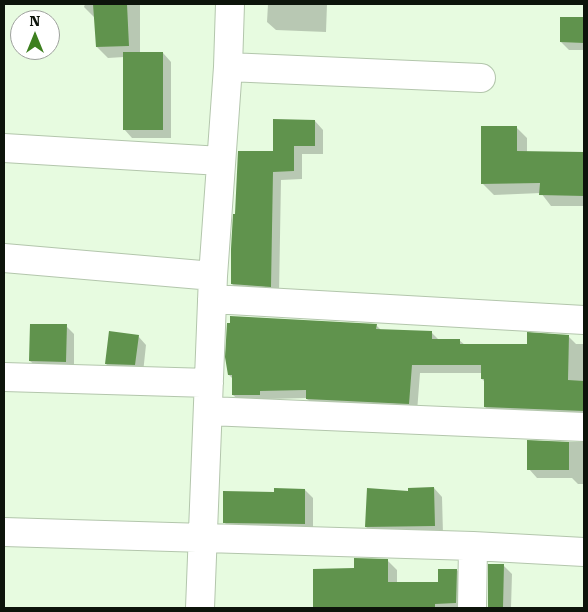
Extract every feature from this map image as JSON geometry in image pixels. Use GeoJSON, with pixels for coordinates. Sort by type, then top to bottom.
{"type":"FeatureCollection","features":[{"type":"Feature","properties":{"kind":"street"},"geometry":{"type":"LineString","coordinates":[[200,608],[209,411],[212,288],[222,161],[230,4]]}},
{"type":"Feature","properties":{"kind":"street"},"geometry":{"type":"LineString","coordinates":[[228,66],[480,78]]}},
{"type":"Feature","properties":{"kind":"street"},"geometry":{"type":"LineString","coordinates":[[4,148],[222,161]]}},
{"type":"Feature","properties":{"kind":"street"},"geometry":{"type":"LineString","coordinates":[[4,258],[212,288],[584,320]]}},
{"type":"Feature","properties":{"kind":"street"},"geometry":{"type":"LineString","coordinates":[[4,376],[209,383]]}},
{"type":"Feature","properties":{"kind":"street"},"geometry":{"type":"LineString","coordinates":[[209,411],[584,427]]}},
{"type":"Feature","properties":{"kind":"street"},"geometry":{"type":"LineString","coordinates":[[4,532],[473,546],[584,552]]}},
{"type":"Feature","properties":{"kind":"street"},"geometry":{"type":"LineString","coordinates":[[472,608],[473,546]]}},
{"type":"Feature","properties":{"kind":"building"},"geometry":{"type":"Polygon","coordinates":[[[93,4],[127,4],[129,46],[96,47],[93,4]]]}},
{"type":"Feature","properties":{"kind":"building"},"geometry":{"type":"Polygon","coordinates":[[[560,17],[584,17],[584,43],[560,42],[560,17]]]}},
{"type":"Feature","properties":{"kind":"building"},"geometry":{"type":"Polygon","coordinates":[[[123,52],[163,52],[163,130],[123,130],[123,52]]]}},
{"type":"Feature","properties":{"kind":"building"},"geometry":{"type":"Polygon","coordinates":[[[273,119],[315,120],[315,146],[294,146],[294,171],[273,172],[271,287],[231,284],[231,249],[238,151],[273,151],[273,119]]]}},
{"type":"Feature","properties":{"kind":"building"},"geometry":{"type":"Polygon","coordinates":[[[481,126],[517,126],[517,151],[584,152],[584,196],[539,195],[540,183],[481,184],[481,126]]]}},
{"type":"Feature","properties":{"kind":"building"},"geometry":{"type":"Polygon","coordinates":[[[230,316],[377,324],[376,329],[432,331],[432,339],[460,339],[460,344],[527,344],[527,332],[569,335],[568,380],[584,381],[584,411],[484,407],[484,379],[481,379],[481,365],[412,365],[409,404],[306,399],[306,390],[260,391],[260,395],[232,395],[232,375],[228,375],[225,357],[227,323],[230,323],[230,316]]]}},
{"type":"Feature","properties":{"kind":"building"},"geometry":{"type":"Polygon","coordinates":[[[30,324],[67,324],[66,362],[29,361],[30,324]]]}},
{"type":"Feature","properties":{"kind":"building"},"geometry":{"type":"Polygon","coordinates":[[[109,331],[139,335],[135,365],[105,364],[109,331]]]}},
{"type":"Feature","properties":{"kind":"building"},"geometry":{"type":"Polygon","coordinates":[[[527,440],[569,442],[569,470],[527,470],[527,440]]]}},
{"type":"Feature","properties":{"kind":"building"},"geometry":{"type":"Polygon","coordinates":[[[434,487],[435,526],[365,527],[367,488],[408,491],[408,488],[434,487]]]}},
{"type":"Feature","properties":{"kind":"building"},"geometry":{"type":"Polygon","coordinates":[[[274,488],[305,489],[305,524],[223,523],[223,491],[274,492],[274,488]]]}},
{"type":"Feature","properties":{"kind":"building"},"geometry":{"type":"Polygon","coordinates":[[[354,558],[388,559],[388,582],[438,582],[438,569],[457,569],[456,603],[435,604],[435,608],[313,607],[313,569],[354,568],[354,558]]]}},
{"type":"Feature","properties":{"kind":"building"},"geometry":{"type":"Polygon","coordinates":[[[488,564],[504,564],[503,608],[488,608],[488,564]]]}}]}
